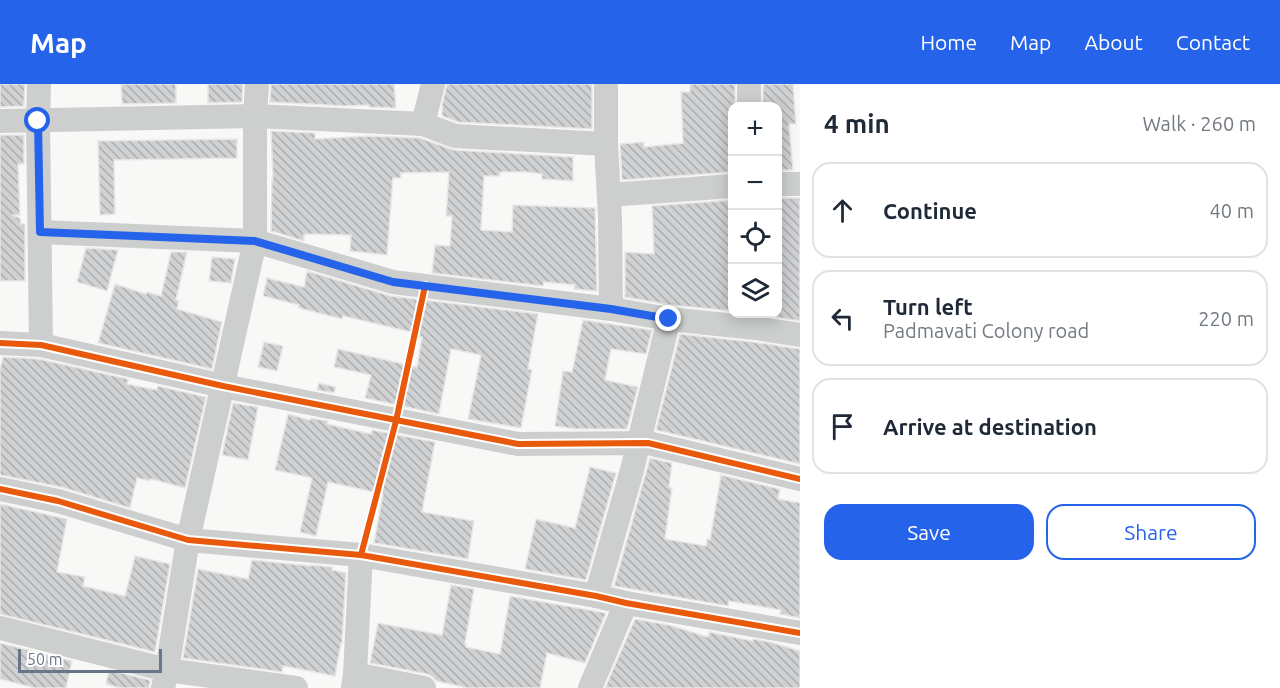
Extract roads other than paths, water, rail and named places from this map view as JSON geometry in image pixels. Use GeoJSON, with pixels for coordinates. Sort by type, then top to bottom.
{"type":"FeatureCollection","features":[{"type":"Feature","properties":{"kind":"street"},"geometry":{"type":"LineString","coordinates":[[39,84],[41,345]]}},
{"type":"Feature","properties":{"kind":"street"},"geometry":{"type":"LineString","coordinates":[[165,679],[188,540],[255,241],[257,84]]}},
{"type":"Feature","properties":{"kind":"street"},"geometry":{"type":"LineString","coordinates":[[423,124],[433,84]]}},
{"type":"Feature","properties":{"kind":"street"},"geometry":{"type":"LineString","coordinates":[[606,84],[611,309]]}},
{"type":"Feature","properties":{"kind":"street"},"geometry":{"type":"LineString","coordinates":[[749,84],[749,102]]}},
{"type":"Feature","properties":{"kind":"street"},"geometry":{"type":"LineString","coordinates":[[0,122],[255,116],[423,124],[455,136],[606,144]]}},
{"type":"Feature","properties":{"kind":"street"},"geometry":{"type":"LineString","coordinates":[[782,184],[800,184]]}},
{"type":"Feature","properties":{"kind":"street"},"geometry":{"type":"LineString","coordinates":[[609,195],[728,186]]}},
{"type":"Feature","properties":{"kind":"street"},"geometry":{"type":"LineString","coordinates":[[40,232],[255,241],[393,282],[611,309],[669,319],[755,321],[800,335]]}},
{"type":"Feature","properties":{"kind":"street"},"geometry":{"type":"LineString","coordinates":[[596,596],[639,444],[669,319]]}},
{"type":"Feature","properties":{"kind":"street"},"geometry":{"type":"LineString","coordinates":[[0,343],[41,345],[223,386],[518,444],[648,443],[800,479]]}},
{"type":"Feature","properties":{"kind":"street"},"geometry":{"type":"LineString","coordinates":[[0,489],[58,501],[188,540],[361,555],[800,633]]}},
{"type":"Feature","properties":{"kind":"street"},"geometry":{"type":"LineString","coordinates":[[361,555],[354,681],[424,688]]}},
{"type":"Feature","properties":{"kind":"street"},"geometry":{"type":"LineString","coordinates":[[590,688],[626,603]]}},
{"type":"Feature","properties":{"kind":"street"},"geometry":{"type":"LineString","coordinates":[[0,628],[165,679],[296,688]]}}]}
